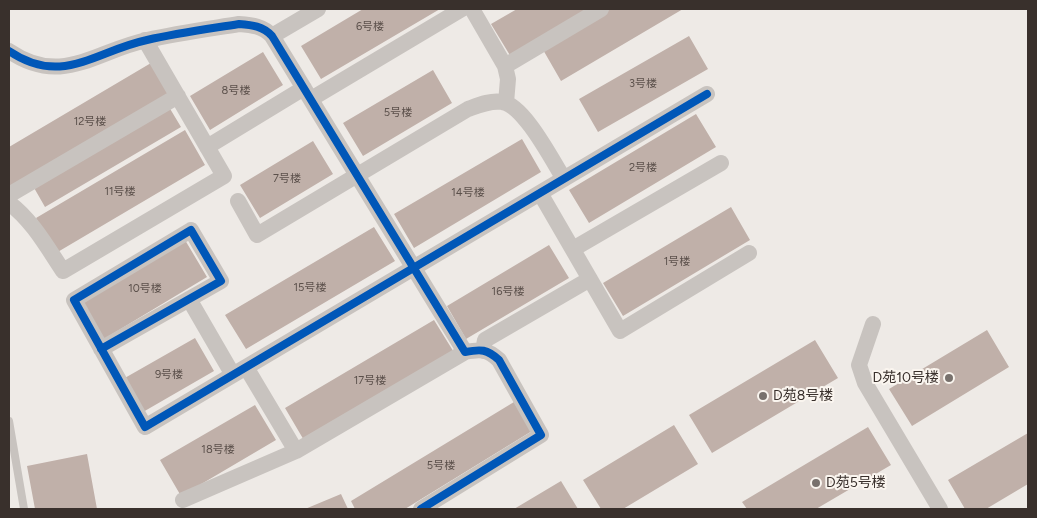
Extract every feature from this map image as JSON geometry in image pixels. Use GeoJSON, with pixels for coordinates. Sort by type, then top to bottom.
{"type":"FeatureCollection","features":[{"type":"Feature","properties":{"kind":"street"},"geometry":{"type":"LineString","coordinates":[[272,36],[318,9]]}},
{"type":"Feature","properties":{"kind":"street"},"geometry":{"type":"LineString","coordinates":[[207,147],[463,9],[505,66],[508,79],[506,103]]}},
{"type":"Feature","properties":{"kind":"street"},"geometry":{"type":"LineString","coordinates":[[505,66],[601,9]]}},
{"type":"Feature","properties":{"kind":"street"},"geometry":{"type":"LineString","coordinates":[[9,51],[23,61],[41,66],[59,67],[84,62],[146,40],[239,24],[254,25],[266,30],[272,36],[308,94],[465,352]]}},
{"type":"Feature","properties":{"kind":"street"},"geometry":{"type":"LineString","coordinates":[[9,203],[18,209],[30,223],[63,271],[224,176],[146,40]]}},
{"type":"Feature","properties":{"kind":"street"},"geometry":{"type":"LineString","coordinates":[[101,349],[221,281],[191,230],[74,300],[101,349],[146,426],[707,94]]}},
{"type":"Feature","properties":{"kind":"street"},"geometry":{"type":"LineString","coordinates":[[9,196],[178,96]]}},
{"type":"Feature","properties":{"kind":"street"},"geometry":{"type":"LineString","coordinates":[[238,201],[257,235],[468,109],[487,102],[501,101],[513,106],[526,118],[564,179]]}},
{"type":"Feature","properties":{"kind":"street"},"geometry":{"type":"LineString","coordinates":[[573,249],[721,163]]}},
{"type":"Feature","properties":{"kind":"street"},"geometry":{"type":"LineString","coordinates":[[540,193],[620,331],[749,253]]}},
{"type":"Feature","properties":{"kind":"street"},"geometry":{"type":"LineString","coordinates":[[483,350],[485,340],[590,278]]}},
{"type":"Feature","properties":{"kind":"street"},"geometry":{"type":"LineString","coordinates":[[189,299],[296,451]]}},
{"type":"Feature","properties":{"kind":"street"},"geometry":{"type":"LineString","coordinates":[[873,324],[860,365],[865,383],[940,509]]}},
{"type":"Feature","properties":{"kind":"street"},"geometry":{"type":"LineString","coordinates":[[183,500],[296,451],[465,352],[476,350],[490,351],[499,360],[541,435],[421,509]]}},
{"type":"Feature","properties":{"kind":"lane"},"geometry":{"type":"LineString","coordinates":[[9,421],[24,509]]}},
{"type":"Feature","properties":{"kind":"building"},"geometry":{"type":"Polygon","coordinates":[[[363,9],[440,9],[321,79],[301,46],[363,9]]]}},
{"type":"Feature","properties":{"kind":"building"},"geometry":{"type":"Polygon","coordinates":[[[517,9],[593,9],[511,57],[491,24],[517,9]]]}},
{"type":"Feature","properties":{"kind":"building"},"geometry":{"type":"Polygon","coordinates":[[[609,9],[683,9],[561,81],[542,48],[609,9]]]}},
{"type":"Feature","properties":{"kind":"building"},"geometry":{"type":"Polygon","coordinates":[[[689,36],[708,69],[598,132],[579,99],[689,36]]]}},
{"type":"Feature","properties":{"kind":"building"},"geometry":{"type":"Polygon","coordinates":[[[263,52],[283,85],[210,130],[190,96],[263,52]]]}},
{"type":"Feature","properties":{"kind":"building"},"geometry":{"type":"Polygon","coordinates":[[[151,63],[171,97],[12,190],[9,185],[9,147],[151,63]]]}},
{"type":"Feature","properties":{"kind":"building"},"geometry":{"type":"Polygon","coordinates":[[[433,70],[452,103],[363,156],[343,123],[433,70]]]}},
{"type":"Feature","properties":{"kind":"building"},"geometry":{"type":"Polygon","coordinates":[[[169,107],[181,127],[45,207],[33,186],[169,107]]]}},
{"type":"Feature","properties":{"kind":"building"},"geometry":{"type":"Polygon","coordinates":[[[696,114],[716,147],[589,223],[569,190],[696,114]]]}},
{"type":"Feature","properties":{"kind":"building"},"geometry":{"type":"Polygon","coordinates":[[[185,130],[205,165],[56,253],[36,218],[185,130]]]}},
{"type":"Feature","properties":{"kind":"building"},"geometry":{"type":"Polygon","coordinates":[[[522,139],[541,172],[414,248],[394,214],[522,139]]]}},
{"type":"Feature","properties":{"kind":"building"},"geometry":{"type":"Polygon","coordinates":[[[313,141],[333,174],[260,218],[240,185],[313,141]]]}},
{"type":"Feature","properties":{"kind":"building"},"geometry":{"type":"Polygon","coordinates":[[[731,207],[750,240],[623,316],[603,283],[731,207]]]}},
{"type":"Feature","properties":{"kind":"building"},"geometry":{"type":"Polygon","coordinates":[[[374,227],[395,261],[246,349],[225,315],[374,227]]]}},
{"type":"Feature","properties":{"kind":"building"},"geometry":{"type":"Polygon","coordinates":[[[185,240],[207,277],[104,339],[82,301],[185,240]]]}},
{"type":"Feature","properties":{"kind":"building"},"geometry":{"type":"Polygon","coordinates":[[[549,245],[569,278],[466,339],[447,306],[549,245]]]}},
{"type":"Feature","properties":{"kind":"building"},"geometry":{"type":"Polygon","coordinates":[[[434,320],[455,354],[305,442],[285,408],[434,320]]]}},
{"type":"Feature","properties":{"kind":"building","name":"D苑10号楼"},"geometry":{"type":"Polygon","coordinates":[[[987,330],[1009,367],[912,426],[889,389],[987,330]]]}},
{"type":"Feature","properties":{"kind":"building"},"geometry":{"type":"Polygon","coordinates":[[[195,338],[214,371],[143,412],[123,379],[195,338]]]}},
{"type":"Feature","properties":{"kind":"building","name":"D苑8号楼"},"geometry":{"type":"Polygon","coordinates":[[[815,340],[838,378],[712,453],[689,415],[815,340]]]}},
{"type":"Feature","properties":{"kind":"building"},"geometry":{"type":"Polygon","coordinates":[[[514,402],[532,431],[405,509],[355,509],[351,501],[514,402]]]}},
{"type":"Feature","properties":{"kind":"building"},"geometry":{"type":"Polygon","coordinates":[[[255,405],[276,440],[181,496],[160,460],[255,405]]]}},
{"type":"Feature","properties":{"kind":"building"},"geometry":{"type":"Polygon","coordinates":[[[674,425],[698,464],[623,509],[601,509],[583,480],[674,425]]]}},
{"type":"Feature","properties":{"kind":"building","name":"D苑5号楼"},"geometry":{"type":"Polygon","coordinates":[[[868,427],[891,465],[816,509],[747,509],[742,502],[868,427]]]}},
{"type":"Feature","properties":{"kind":"building"},"geometry":{"type":"Polygon","coordinates":[[[1028,433],[1028,484],[986,509],[965,509],[948,480],[1028,433]]]}},
{"type":"Feature","properties":{"kind":"building"},"geometry":{"type":"Polygon","coordinates":[[[87,454],[97,509],[35,509],[27,466],[87,454]]]}},
{"type":"Feature","properties":{"kind":"building"},"geometry":{"type":"Polygon","coordinates":[[[561,481],[578,509],[514,509],[561,481]]]}},
{"type":"Feature","properties":{"kind":"building"},"geometry":{"type":"Polygon","coordinates":[[[341,494],[348,509],[305,509],[341,494]]]}},
{"type":"Feature","properties":{"kind":"cycle path"},"geometry":{"type":"LineString","coordinates":[[9,51],[28,61],[46,66],[62,66],[78,63],[147,40],[239,24],[261,28],[272,36],[465,352],[484,351],[499,360],[541,435],[421,509]]}},
{"type":"Feature","properties":{"kind":"cycle path"},"geometry":{"type":"LineString","coordinates":[[101,349],[221,281],[191,230],[74,300],[145,427],[707,94]]}},
{"type":"Feature","properties":{"kind":"place","name":"D苑10号楼"},"geometry":{"type":"Point","coordinates":[949,378]}},
{"type":"Feature","properties":{"kind":"place","name":"D苑8号楼"},"geometry":{"type":"Point","coordinates":[763,396]}},
{"type":"Feature","properties":{"kind":"place","name":"D苑5号楼"},"geometry":{"type":"Point","coordinates":[816,483]}}]}
